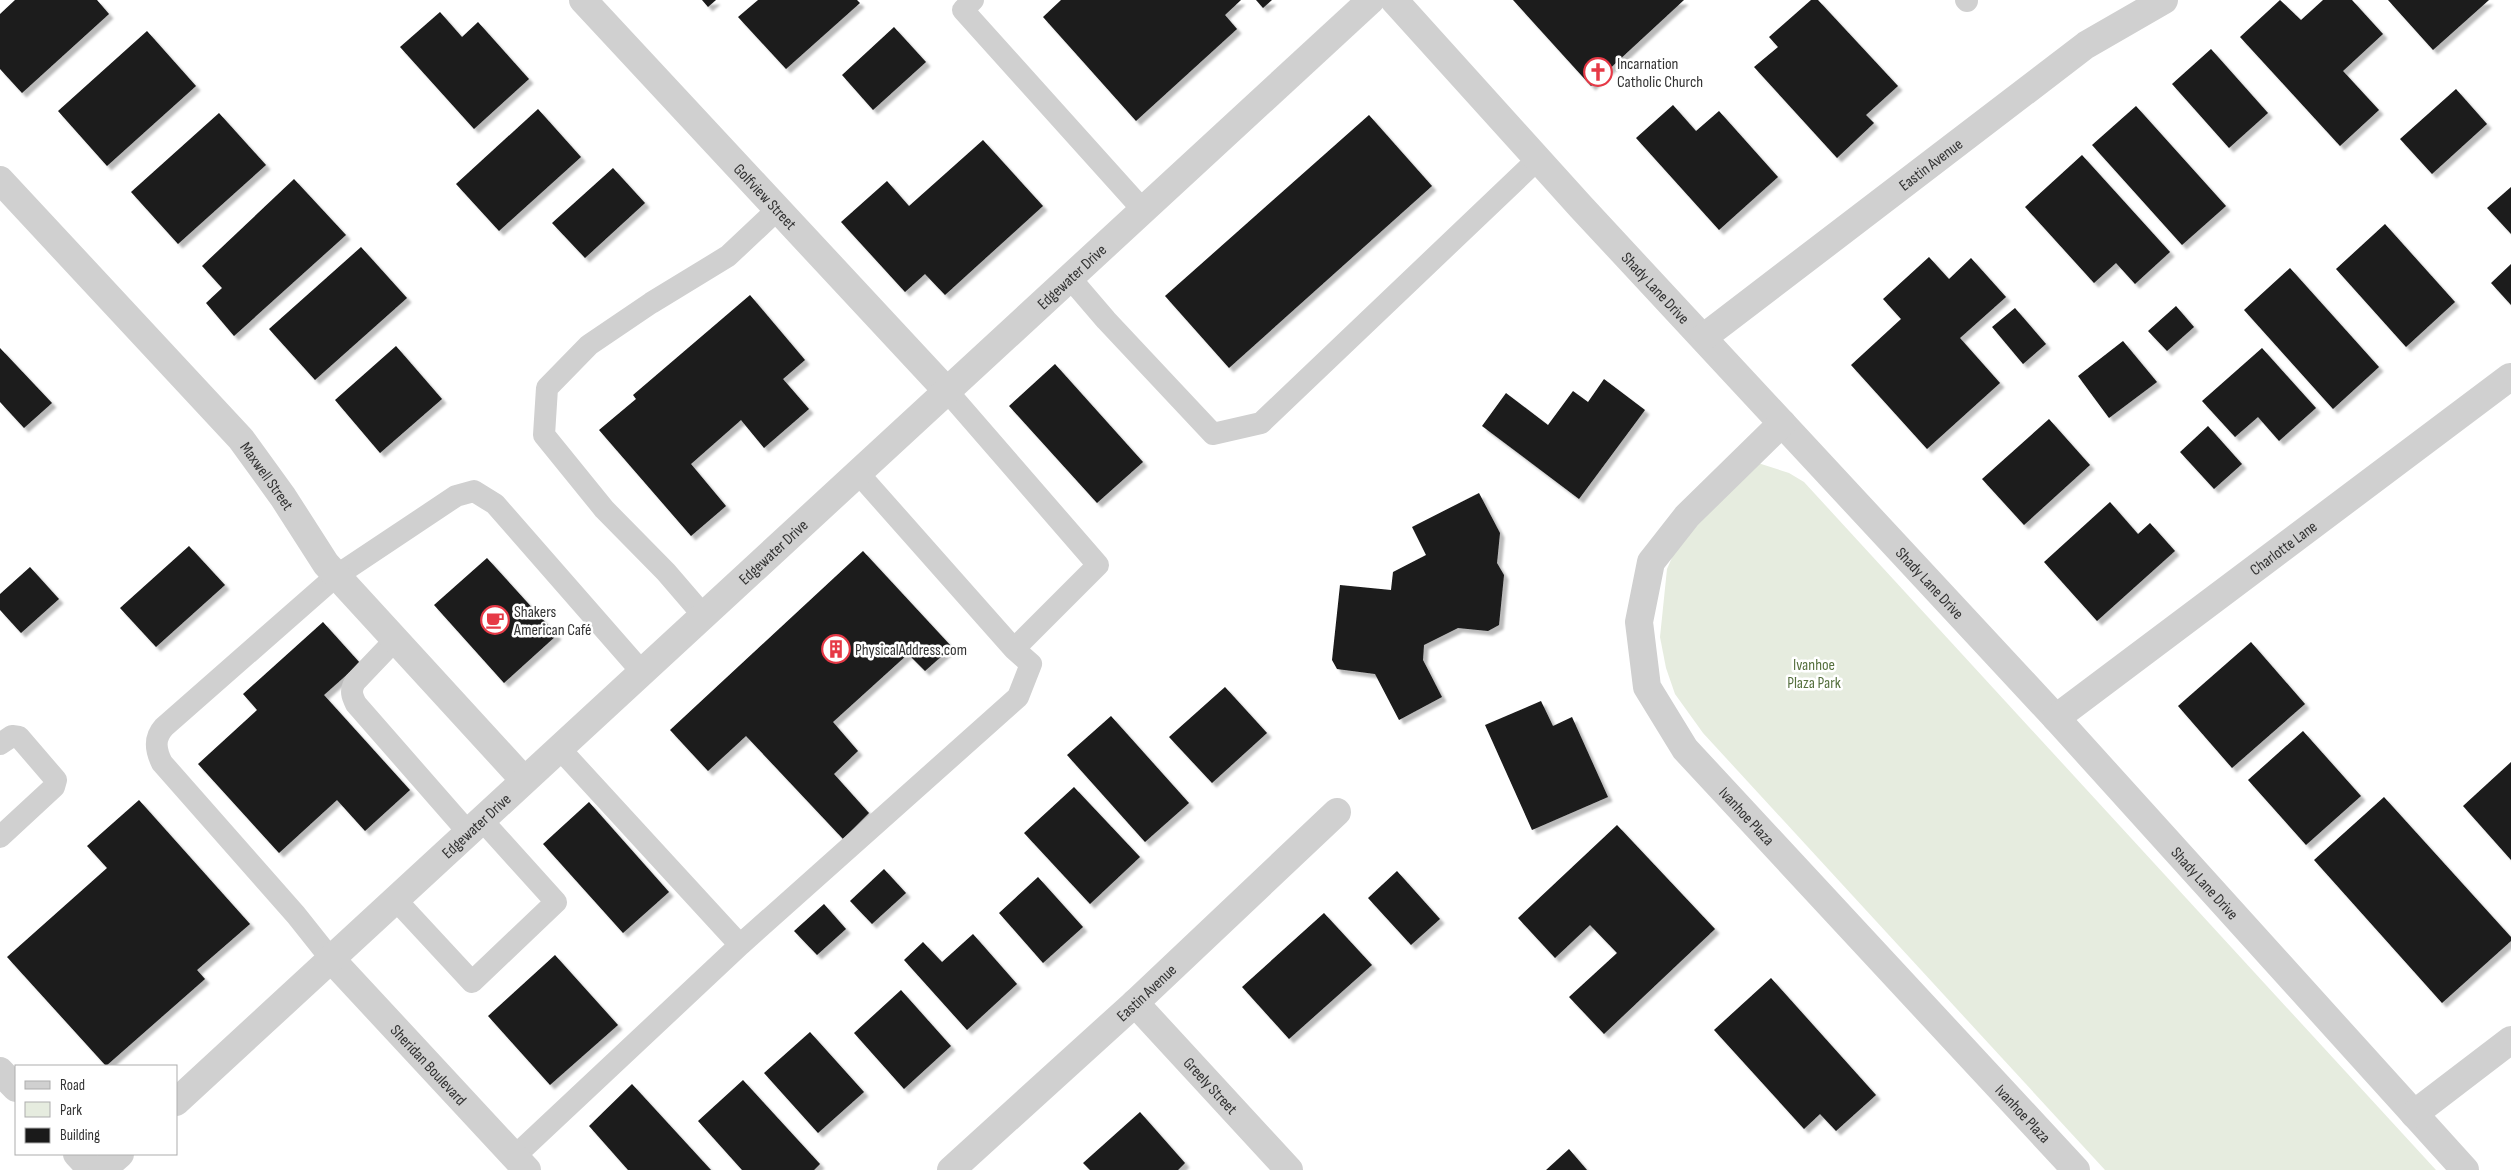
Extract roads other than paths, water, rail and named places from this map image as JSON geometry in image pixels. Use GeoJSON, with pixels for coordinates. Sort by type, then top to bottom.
{"type":"FeatureCollection","features":[{"type":"Feature","properties":{"kind":"street","name":"Golfview Street"},"geometry":{"type":"LineString","coordinates":[[583,0],[947,391]]}},
{"type":"Feature","properties":{"kind":"street","name":"Edgewater Drive"},"geometry":{"type":"LineString","coordinates":[[178,1100],[1371,0]]}},
{"type":"Feature","properties":{"kind":"street","name":"Shady Lane Drive"},"geometry":{"type":"LineString","coordinates":[[1394,0],[1538,159],[2056,718],[2465,1170]]}},
{"type":"Feature","properties":{"kind":"street","name":"Eastin Avenue"},"geometry":{"type":"LineString","coordinates":[[1704,336],[2086,45],[2164,0]]}},
{"type":"Feature","properties":{"kind":"street","name":"Maxwell Street"},"geometry":{"type":"LineString","coordinates":[[0,180],[241,439],[283,496],[326,564],[524,780]]}},
{"type":"Feature","properties":{"kind":"street","name":"Charlotte Lane"},"geometry":{"type":"LineString","coordinates":[[2056,718],[2510,377]]}},
{"type":"Feature","properties":{"kind":"street","name":"Ivanhoe Plaza"},"geometry":{"type":"LineString","coordinates":[[1782,423],[1687,516],[1652,562],[1639,622],[1648,687],[1685,749],[2076,1170]]}},
{"type":"Feature","properties":{"kind":"street","name":"Eastin Avenue"},"geometry":{"type":"LineString","coordinates":[[951,1170],[1134,1003],[1337,812]]}},
{"type":"Feature","properties":{"kind":"street","name":"Sheridan Boulevard"},"geometry":{"type":"LineString","coordinates":[[331,959],[521,1163]]}},
{"type":"Feature","properties":{"kind":"street","name":"Greely Street"},"geometry":{"type":"LineString","coordinates":[[1134,1003],[1288,1170]]}},
{"type":"Feature","properties":{"kind":"street"},"geometry":{"type":"LineString","coordinates":[[2414,1114],[2511,1040]]}},
{"type":"Feature","properties":{"kind":"street"},"geometry":{"type":"LineString","coordinates":[[0,1070],[15,1087]]}},
{"type":"Feature","properties":{"kind":"street"},"geometry":{"type":"LineString","coordinates":[[78,1155],[92,1170]]}},
{"type":"Feature","properties":{"kind":"street"},"geometry":{"type":"LineString","coordinates":[[102,1170],[119,1155]]}},
{"type":"Feature","properties":{"kind":"lane"},"geometry":{"type":"LineString","coordinates":[[973,0],[963,10],[1143,210]]}},
{"type":"Feature","properties":{"kind":"lane"},"geometry":{"type":"LineString","coordinates":[[1070,278],[1106,320],[1213,434],[1261,423],[1538,159]]}},
{"type":"Feature","properties":{"kind":"lane"},"geometry":{"type":"LineString","coordinates":[[703,615],[666,572],[604,509],[544,435],[547,388],[589,345],[650,303],[728,256],[777,210]]}},
{"type":"Feature","properties":{"kind":"lane"},"geometry":{"type":"LineString","coordinates":[[947,391],[1098,565],[1014,649]]}},
{"type":"Feature","properties":{"kind":"lane"},"geometry":{"type":"LineString","coordinates":[[521,1163],[740,945],[1018,697],[1031,664],[1014,649],[858,473]]}},
{"type":"Feature","properties":{"kind":"lane"},"geometry":{"type":"LineString","coordinates":[[331,959],[296,915],[162,763],[156,744],[157,735],[164,727],[336,576],[456,496],[474,491],[495,504],[642,672]]}},
{"type":"Feature","properties":{"kind":"lane"},"geometry":{"type":"LineString","coordinates":[[395,640],[355,682],[352,689],[356,704],[475,826],[556,902],[472,982],[396,899]]}},
{"type":"Feature","properties":{"kind":"lane"},"geometry":{"type":"LineString","coordinates":[[0,744],[12,736],[18,737],[56,780],[54,788],[0,837]]}},
{"type":"Feature","properties":{"kind":"lane"},"geometry":{"type":"LineString","coordinates":[[560,748],[740,945]]}},
{"type":"Feature","properties":{"kind":"place","name":"Incarnation Catholic Church"},"geometry":{"type":"Point","coordinates":[1598,72]}},
{"type":"Feature","properties":{"kind":"place","name":"Shakers American Café"},"geometry":{"type":"Point","coordinates":[495,620]}},
{"type":"Feature","properties":{"kind":"place","name":"PhysicalAddress.com"},"geometry":{"type":"Point","coordinates":[836,649]}},
{"type":"Feature","properties":{"kind":"park label","name":"Ivanhoe Plaza Park"},"geometry":{"type":"Point","coordinates":[1814,673]}}]}
